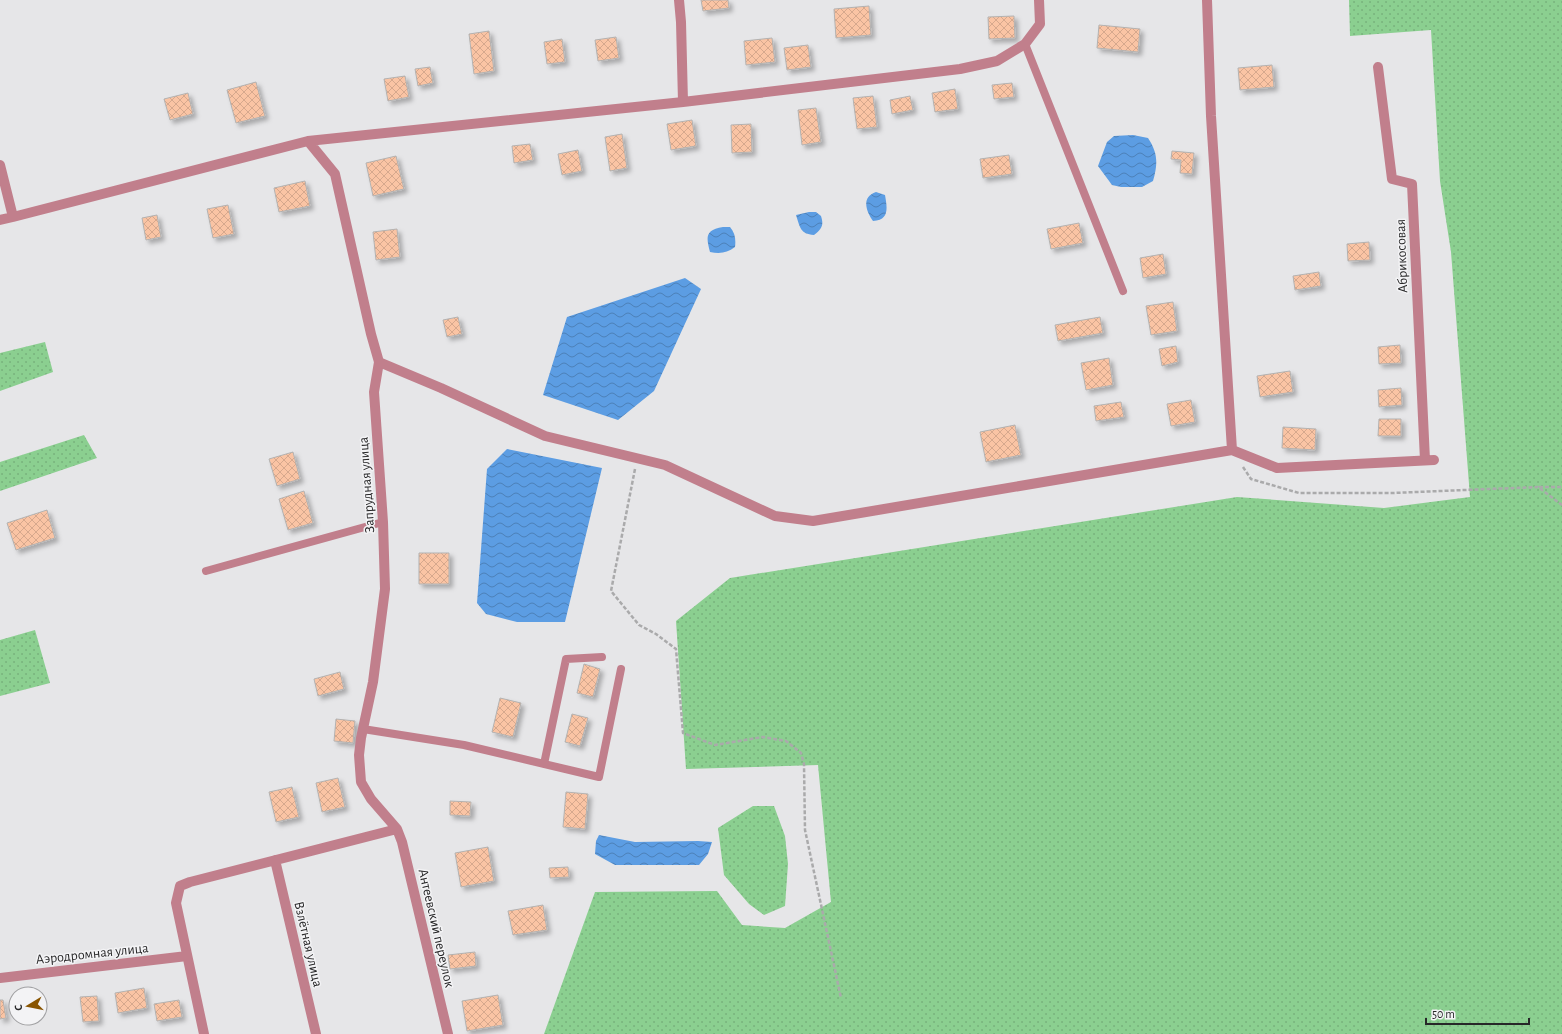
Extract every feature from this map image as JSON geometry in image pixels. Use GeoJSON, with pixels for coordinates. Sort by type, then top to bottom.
{"type":"FeatureCollection","features":[{"type":"Feature","properties":{"kind":"street"},"geometry":{"type":"LineString","coordinates":[[679,0],[681,22],[682,102]]}},
{"type":"Feature","properties":{"kind":"street"},"geometry":{"type":"LineString","coordinates":[[0,220],[308,141],[682,102],[960,69],[997,61],[1025,44],[1040,24],[1039,0]]}},
{"type":"Feature","properties":{"kind":"street"},"geometry":{"type":"LineString","coordinates":[[379,362],[442,388],[545,436],[665,465],[775,516],[813,521],[1232,450],[1211,116],[1207,0]]}},
{"type":"Feature","properties":{"kind":"street","name":"Абрикосовая"},"geometry":{"type":"LineString","coordinates":[[1232,450],[1277,468],[1430,460],[1412,184],[1392,179],[1378,67]]}},
{"type":"Feature","properties":{"kind":"street","name":"Запрудная улица"},"geometry":{"type":"LineString","coordinates":[[308,141],[335,174],[371,334],[379,362],[374,392],[383,522],[385,589],[373,682],[359,755],[361,782],[371,799],[397,829]]}},
{"type":"Feature","properties":{"kind":"street"},"geometry":{"type":"LineString","coordinates":[[0,165],[13,217]]}},
{"type":"Feature","properties":{"kind":"street"},"geometry":{"type":"LineString","coordinates":[[204,1034],[176,903],[180,886],[190,882],[397,829]]}},
{"type":"Feature","properties":{"kind":"street","name":"Антеевский переулок"},"geometry":{"type":"LineString","coordinates":[[397,829],[402,842],[448,1034]]}},
{"type":"Feature","properties":{"kind":"street","name":"Взлётная улица"},"geometry":{"type":"LineString","coordinates":[[275,860],[316,1034]]}},
{"type":"Feature","properties":{"kind":"street","name":"Аэродромная улица"},"geometry":{"type":"LineString","coordinates":[[0,978],[187,956]]}},
{"type":"Feature","properties":{"kind":"lane"},"geometry":{"type":"LineString","coordinates":[[1025,44],[1123,291]]}},
{"type":"Feature","properties":{"kind":"lane"},"geometry":{"type":"LineString","coordinates":[[206,571],[383,522]]}},
{"type":"Feature","properties":{"kind":"lane"},"geometry":{"type":"LineString","coordinates":[[544,764],[566,659],[602,657]]}},
{"type":"Feature","properties":{"kind":"lane"},"geometry":{"type":"LineString","coordinates":[[363,729],[464,745],[599,777],[622,669]]}},
{"type":"Feature","properties":{"kind":"path"},"geometry":{"type":"LineString","coordinates":[[1232,450],[1251,479],[1298,493],[1392,493],[1562,487]]}},
{"type":"Feature","properties":{"kind":"path"},"geometry":{"type":"LineString","coordinates":[[638,458],[611,591],[639,625],[656,634],[676,649],[683,733],[715,745],[763,737],[786,741],[801,752],[804,764],[805,830],[841,998]]}},
{"type":"Feature","properties":{"kind":"path"},"geometry":{"type":"LineString","coordinates":[[1538,487],[1562,504]]}},
{"type":"Feature","properties":{"kind":"green space"},"geometry":{"type":"Polygon","coordinates":[[[1349,0],[1562,0],[1562,1034],[544,1034],[595,892],[717,891],[742,925],[785,928],[831,902],[818,765],[686,769],[676,621],[730,578],[1237,497],[1384,508],[1470,497],[1451,252],[1440,181],[1431,30],[1350,36],[1349,0]]]}},
{"type":"Feature","properties":{"kind":"green space"},"geometry":{"type":"Polygon","coordinates":[[[45,342],[53,372],[0,391],[0,353],[45,342]]]}},
{"type":"Feature","properties":{"kind":"green space"},"geometry":{"type":"Polygon","coordinates":[[[84,435],[97,458],[0,491],[0,462],[84,435]]]}},
{"type":"Feature","properties":{"kind":"green space"},"geometry":{"type":"Polygon","coordinates":[[[35,630],[50,683],[0,696],[0,640],[35,630]]]}},
{"type":"Feature","properties":{"kind":"green space"},"geometry":{"type":"Polygon","coordinates":[[[753,806],[774,806],[785,836],[788,864],[785,906],[764,915],[749,904],[724,875],[718,828],[753,806]]]}},
{"type":"Feature","properties":{"kind":"water"},"geometry":{"type":"Polygon","coordinates":[[[1133,135],[1148,138],[1154,149],[1156,169],[1153,181],[1142,187],[1121,187],[1112,185],[1098,166],[1107,142],[1114,136],[1133,135]]]}},
{"type":"Feature","properties":{"kind":"water"},"geometry":{"type":"Polygon","coordinates":[[[876,192],[885,195],[887,208],[885,215],[882,218],[873,221],[868,213],[866,205],[868,197],[876,192]]]}},
{"type":"Feature","properties":{"kind":"water"},"geometry":{"type":"Polygon","coordinates":[[[816,212],[822,219],[822,227],[814,235],[806,233],[801,229],[796,215],[816,212]]]}},
{"type":"Feature","properties":{"kind":"water"},"geometry":{"type":"Polygon","coordinates":[[[723,227],[730,227],[732,229],[735,236],[735,247],[729,251],[717,253],[710,252],[708,235],[713,230],[723,227]]]}},
{"type":"Feature","properties":{"kind":"water"},"geometry":{"type":"Polygon","coordinates":[[[685,278],[701,289],[654,391],[618,420],[543,395],[567,317],[685,278]]]}},
{"type":"Feature","properties":{"kind":"water"},"geometry":{"type":"Polygon","coordinates":[[[507,449],[602,468],[565,622],[517,622],[486,614],[477,603],[487,469],[507,449]]]}},
{"type":"Feature","properties":{"kind":"water"},"geometry":{"type":"Polygon","coordinates":[[[599,835],[635,842],[712,842],[708,854],[699,865],[615,865],[595,854],[596,841],[599,835]]]}},
{"type":"Feature","properties":{"kind":"building"},"geometry":{"type":"Polygon","coordinates":[[[701,0],[728,0],[729,8],[703,11],[701,0]]]}},
{"type":"Feature","properties":{"kind":"building"},"geometry":{"type":"Polygon","coordinates":[[[869,6],[871,35],[836,38],[834,9],[869,6]]]}},
{"type":"Feature","properties":{"kind":"building"},"geometry":{"type":"Polygon","coordinates":[[[1014,16],[1015,38],[989,39],[988,17],[1014,16]]]}},
{"type":"Feature","properties":{"kind":"building"},"geometry":{"type":"Polygon","coordinates":[[[1099,25],[1140,29],[1138,52],[1097,48],[1099,25]]]}},
{"type":"Feature","properties":{"kind":"building"},"geometry":{"type":"Polygon","coordinates":[[[489,31],[494,71],[474,74],[469,34],[489,31]]]}},
{"type":"Feature","properties":{"kind":"building"},"geometry":{"type":"Polygon","coordinates":[[[616,37],[619,58],[598,61],[595,40],[616,37]]]}},
{"type":"Feature","properties":{"kind":"building"},"geometry":{"type":"Polygon","coordinates":[[[772,38],[775,62],[746,65],[744,41],[772,38]]]}},
{"type":"Feature","properties":{"kind":"building"},"geometry":{"type":"Polygon","coordinates":[[[562,39],[565,62],[547,64],[544,42],[562,39]]]}},
{"type":"Feature","properties":{"kind":"building"},"geometry":{"type":"Polygon","coordinates":[[[808,45],[811,67],[787,70],[784,48],[808,45]]]}},
{"type":"Feature","properties":{"kind":"building"},"geometry":{"type":"Polygon","coordinates":[[[1272,65],[1274,87],[1240,90],[1238,68],[1272,65]]]}},
{"type":"Feature","properties":{"kind":"building"},"geometry":{"type":"Polygon","coordinates":[[[430,67],[433,83],[418,86],[415,69],[430,67]]]}},
{"type":"Feature","properties":{"kind":"building"},"geometry":{"type":"Polygon","coordinates":[[[405,76],[409,97],[388,101],[384,79],[405,76]]]}},
{"type":"Feature","properties":{"kind":"building"},"geometry":{"type":"Polygon","coordinates":[[[256,82],[265,116],[236,123],[227,90],[256,82]]]}},
{"type":"Feature","properties":{"kind":"building"},"geometry":{"type":"Polygon","coordinates":[[[1012,83],[1014,97],[994,99],[992,85],[1012,83]]]}},
{"type":"Feature","properties":{"kind":"building"},"geometry":{"type":"Polygon","coordinates":[[[955,89],[958,109],[935,112],[932,93],[955,89]]]}},
{"type":"Feature","properties":{"kind":"building"},"geometry":{"type":"Polygon","coordinates":[[[188,93],[193,114],[170,120],[164,99],[188,93]]]}},
{"type":"Feature","properties":{"kind":"building"},"geometry":{"type":"Polygon","coordinates":[[[873,96],[877,127],[857,129],[853,98],[873,96]]]}},
{"type":"Feature","properties":{"kind":"building"},"geometry":{"type":"Polygon","coordinates":[[[910,96],[913,110],[892,114],[890,100],[910,96]]]}},
{"type":"Feature","properties":{"kind":"building"},"geometry":{"type":"Polygon","coordinates":[[[816,108],[821,142],[802,145],[798,110],[816,108]]]}},
{"type":"Feature","properties":{"kind":"building"},"geometry":{"type":"Polygon","coordinates":[[[692,120],[696,146],[671,150],[667,124],[692,120]]]}},
{"type":"Feature","properties":{"kind":"building"},"geometry":{"type":"Polygon","coordinates":[[[751,124],[752,152],[732,153],[731,125],[751,124]]]}},
{"type":"Feature","properties":{"kind":"building"},"geometry":{"type":"Polygon","coordinates":[[[622,134],[627,168],[610,171],[605,137],[622,134]]]}},
{"type":"Feature","properties":{"kind":"building"},"geometry":{"type":"Polygon","coordinates":[[[530,144],[533,160],[514,163],[512,146],[530,144]]]}},
{"type":"Feature","properties":{"kind":"building"},"geometry":{"type":"Polygon","coordinates":[[[578,150],[582,171],[562,175],[558,154],[578,150]]]}},
{"type":"Feature","properties":{"kind":"building"},"geometry":{"type":"Polygon","coordinates":[[[1172,151],[1194,153],[1192,174],[1180,173],[1181,160],[1171,159],[1172,151]]]}},
{"type":"Feature","properties":{"kind":"building"},"geometry":{"type":"Polygon","coordinates":[[[1009,155],[1012,174],[983,178],[980,159],[1009,155]]]}},
{"type":"Feature","properties":{"kind":"building"},"geometry":{"type":"Polygon","coordinates":[[[396,156],[404,189],[373,196],[366,163],[396,156]]]}},
{"type":"Feature","properties":{"kind":"building"},"geometry":{"type":"Polygon","coordinates":[[[305,181],[310,206],[279,212],[274,188],[305,181]]]}},
{"type":"Feature","properties":{"kind":"building"},"geometry":{"type":"Polygon","coordinates":[[[228,205],[234,234],[213,238],[207,209],[228,205]]]}},
{"type":"Feature","properties":{"kind":"building"},"geometry":{"type":"Polygon","coordinates":[[[157,215],[161,237],[146,240],[142,218],[157,215]]]}},
{"type":"Feature","properties":{"kind":"building"},"geometry":{"type":"Polygon","coordinates":[[[1079,223],[1083,243],[1051,249],[1047,229],[1079,223]]]}},
{"type":"Feature","properties":{"kind":"building"},"geometry":{"type":"Polygon","coordinates":[[[397,229],[400,257],[376,260],[373,232],[397,229]]]}},
{"type":"Feature","properties":{"kind":"building"},"geometry":{"type":"Polygon","coordinates":[[[1369,242],[1370,260],[1348,261],[1347,244],[1369,242]]]}},
{"type":"Feature","properties":{"kind":"building"},"geometry":{"type":"Polygon","coordinates":[[[1163,254],[1166,274],[1143,278],[1140,258],[1163,254]]]}},
{"type":"Feature","properties":{"kind":"building"},"geometry":{"type":"Polygon","coordinates":[[[1319,272],[1321,286],[1295,290],[1293,276],[1319,272]]]}},
{"type":"Feature","properties":{"kind":"building"},"geometry":{"type":"Polygon","coordinates":[[[1173,302],[1177,331],[1151,335],[1146,306],[1173,302]]]}},
{"type":"Feature","properties":{"kind":"building"},"geometry":{"type":"Polygon","coordinates":[[[458,317],[462,334],[447,337],[443,320],[458,317]]]}},
{"type":"Feature","properties":{"kind":"building"},"geometry":{"type":"Polygon","coordinates":[[[1100,317],[1103,333],[1058,341],[1055,325],[1100,317]]]}},
{"type":"Feature","properties":{"kind":"building"},"geometry":{"type":"Polygon","coordinates":[[[1400,345],[1401,363],[1379,364],[1378,347],[1400,345]]]}},
{"type":"Feature","properties":{"kind":"building"},"geometry":{"type":"Polygon","coordinates":[[[1176,346],[1178,362],[1162,366],[1159,349],[1176,346]]]}},
{"type":"Feature","properties":{"kind":"building"},"geometry":{"type":"Polygon","coordinates":[[[1109,358],[1113,385],[1086,390],[1081,363],[1109,358]]]}},
{"type":"Feature","properties":{"kind":"building"},"geometry":{"type":"Polygon","coordinates":[[[1290,371],[1293,392],[1260,397],[1257,376],[1290,371]]]}},
{"type":"Feature","properties":{"kind":"building"},"geometry":{"type":"Polygon","coordinates":[[[1401,388],[1402,405],[1379,407],[1378,390],[1401,388]]]}},
{"type":"Feature","properties":{"kind":"building"},"geometry":{"type":"Polygon","coordinates":[[[1191,400],[1195,422],[1171,426],[1167,404],[1191,400]]]}},
{"type":"Feature","properties":{"kind":"building"},"geometry":{"type":"Polygon","coordinates":[[[1121,402],[1124,417],[1096,421],[1094,406],[1121,402]]]}},
{"type":"Feature","properties":{"kind":"building"},"geometry":{"type":"Polygon","coordinates":[[[1379,419],[1401,419],[1401,436],[1378,436],[1379,419]]]}},
{"type":"Feature","properties":{"kind":"building"},"geometry":{"type":"Polygon","coordinates":[[[1015,425],[1021,455],[986,462],[980,432],[1015,425]]]}},
{"type":"Feature","properties":{"kind":"building"},"geometry":{"type":"Polygon","coordinates":[[[1283,427],[1316,429],[1315,450],[1282,448],[1283,427]]]}},
{"type":"Feature","properties":{"kind":"building"},"geometry":{"type":"Polygon","coordinates":[[[293,452],[300,479],[277,486],[269,459],[293,452]]]}},
{"type":"Feature","properties":{"kind":"building"},"geometry":{"type":"Polygon","coordinates":[[[304,491],[313,523],[288,530],[279,499],[304,491]]]}},
{"type":"Feature","properties":{"kind":"building"},"geometry":{"type":"Polygon","coordinates":[[[47,510],[55,538],[16,550],[7,523],[47,510]]]}},
{"type":"Feature","properties":{"kind":"building"},"geometry":{"type":"Polygon","coordinates":[[[419,553],[449,553],[449,584],[419,584],[419,553]]]}},
{"type":"Feature","properties":{"kind":"building"},"geometry":{"type":"Polygon","coordinates":[[[584,664],[600,669],[593,697],[577,693],[584,664]]]}},
{"type":"Feature","properties":{"kind":"building"},"geometry":{"type":"Polygon","coordinates":[[[340,672],[344,689],[318,696],[314,679],[340,672]]]}},
{"type":"Feature","properties":{"kind":"building"},"geometry":{"type":"Polygon","coordinates":[[[500,698],[521,703],[513,737],[492,732],[500,698]]]}},
{"type":"Feature","properties":{"kind":"building"},"geometry":{"type":"Polygon","coordinates":[[[572,714],[588,718],[580,746],[565,742],[572,714]]]}},
{"type":"Feature","properties":{"kind":"building"},"geometry":{"type":"Polygon","coordinates":[[[336,719],[355,721],[353,743],[334,741],[336,719]]]}},
{"type":"Feature","properties":{"kind":"building"},"geometry":{"type":"Polygon","coordinates":[[[338,778],[345,807],[322,812],[316,783],[338,778]]]}},
{"type":"Feature","properties":{"kind":"building"},"geometry":{"type":"Polygon","coordinates":[[[292,787],[299,817],[276,822],[269,792],[292,787]]]}},
{"type":"Feature","properties":{"kind":"building"},"geometry":{"type":"Polygon","coordinates":[[[566,792],[588,794],[585,829],[563,827],[566,792]]]}},
{"type":"Feature","properties":{"kind":"building"},"geometry":{"type":"Polygon","coordinates":[[[450,801],[471,802],[470,816],[450,815],[450,801]]]}},
{"type":"Feature","properties":{"kind":"building"},"geometry":{"type":"Polygon","coordinates":[[[488,847],[494,881],[461,887],[455,853],[488,847]]]}},
{"type":"Feature","properties":{"kind":"building"},"geometry":{"type":"Polygon","coordinates":[[[568,867],[569,877],[550,878],[549,868],[568,867]]]}},
{"type":"Feature","properties":{"kind":"building"},"geometry":{"type":"Polygon","coordinates":[[[543,905],[547,930],[513,935],[508,911],[543,905]]]}},
{"type":"Feature","properties":{"kind":"building"},"geometry":{"type":"Polygon","coordinates":[[[475,952],[476,966],[450,969],[448,955],[475,952]]]}},
{"type":"Feature","properties":{"kind":"building"},"geometry":{"type":"Polygon","coordinates":[[[144,988],[147,1008],[118,1013],[115,993],[144,988]]]}},
{"type":"Feature","properties":{"kind":"building"},"geometry":{"type":"Polygon","coordinates":[[[498,995],[503,1025],[467,1031],[462,1001],[498,995]]]}},
{"type":"Feature","properties":{"kind":"building"},"geometry":{"type":"Polygon","coordinates":[[[97,996],[99,1021],[83,1022],[80,997],[97,996]]]}},
{"type":"Feature","properties":{"kind":"building"},"geometry":{"type":"Polygon","coordinates":[[[0,1000],[3,1000],[6,1018],[0,1019],[0,1000]]]}},
{"type":"Feature","properties":{"kind":"building"},"geometry":{"type":"Polygon","coordinates":[[[179,1000],[182,1017],[157,1021],[154,1004],[179,1000]]]}}]}
